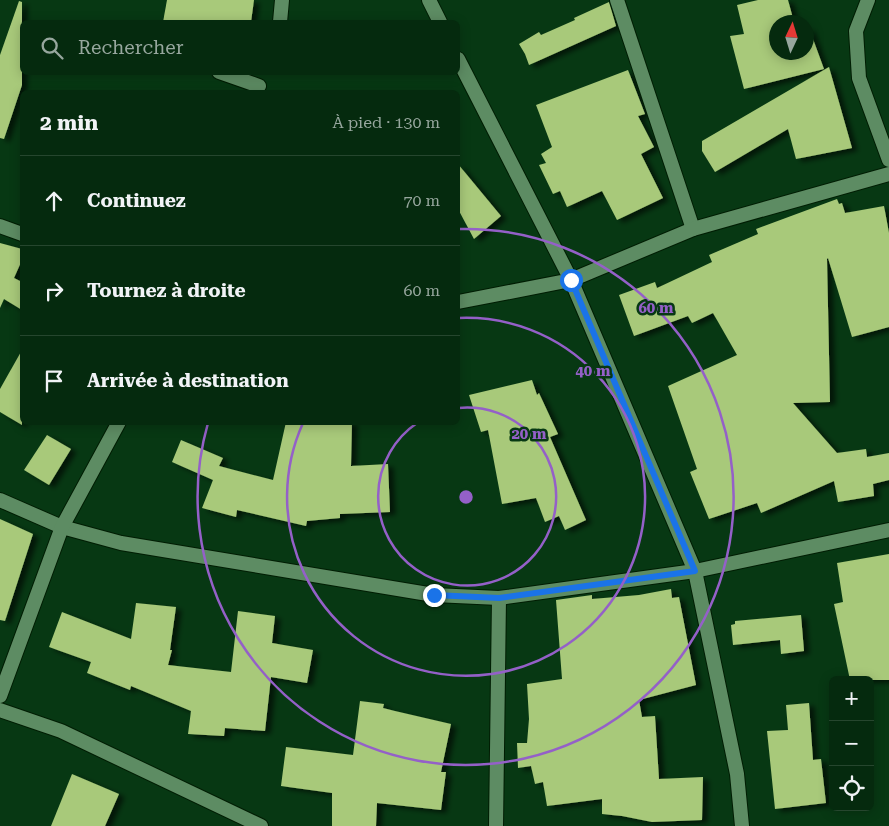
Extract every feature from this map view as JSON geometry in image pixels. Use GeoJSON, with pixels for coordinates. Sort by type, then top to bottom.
{"type":"FeatureCollection","features":[{"type":"Feature","properties":{"kind":"street"},"geometry":{"type":"LineString","coordinates":[[280,20],[282,0]]}},
{"type":"Feature","properties":{"kind":"street"},"geometry":{"type":"LineString","coordinates":[[429,0],[439,20]]}},
{"type":"Feature","properties":{"kind":"street"},"geometry":{"type":"LineString","coordinates":[[617,0],[693,229]]}},
{"type":"Feature","properties":{"kind":"street"},"geometry":{"type":"LineString","coordinates":[[868,0],[856,31],[859,78],[889,160]]}},
{"type":"Feature","properties":{"kind":"street"},"geometry":{"type":"LineString","coordinates":[[460,63],[571,280],[695,571],[737,774],[742,826]]}},
{"type":"Feature","properties":{"kind":"street"},"geometry":{"type":"LineString","coordinates":[[229,75],[260,84]]}},
{"type":"Feature","properties":{"kind":"street"},"geometry":{"type":"LineString","coordinates":[[460,302],[571,280],[693,229],[889,174]]}},
{"type":"Feature","properties":{"kind":"street"},"geometry":{"type":"LineString","coordinates":[[0,226],[20,233]]}},
{"type":"Feature","properties":{"kind":"street"},"geometry":{"type":"LineString","coordinates":[[0,696],[62,527],[117,425]]}},
{"type":"Feature","properties":{"kind":"street"},"geometry":{"type":"LineString","coordinates":[[0,500],[62,527],[121,543],[434,595],[499,598],[695,571],[889,530]]}},
{"type":"Feature","properties":{"kind":"street"},"geometry":{"type":"LineString","coordinates":[[496,826],[499,598]]}},
{"type":"Feature","properties":{"kind":"street"},"geometry":{"type":"LineString","coordinates":[[0,710],[61,732],[261,826]]}},
{"type":"Feature","properties":{"kind":"building"},"geometry":{"type":"Polygon","coordinates":[[[167,0],[254,0],[251,20],[163,20],[167,0]]]}},
{"type":"Feature","properties":{"kind":"building"},"geometry":{"type":"Polygon","coordinates":[[[758,0],[788,0],[792,15],[769,15],[769,60],[814,60],[814,42],[824,69],[744,89],[730,36],[744,34],[737,5],[758,0]]]}},
{"type":"Feature","properties":{"kind":"building"},"geometry":{"type":"Polygon","coordinates":[[[19,1],[22,2],[22,20],[20,20],[20,75],[22,75],[22,85],[4,139],[0,138],[0,55],[19,1]]]}},
{"type":"Feature","properties":{"kind":"building"},"geometry":{"type":"Polygon","coordinates":[[[609,2],[616,26],[529,65],[519,44],[539,32],[541,35],[609,2]]]}},
{"type":"Feature","properties":{"kind":"building"},"geometry":{"type":"Polygon","coordinates":[[[829,67],[852,148],[796,159],[788,129],[715,172],[702,151],[702,141],[829,67]]]}},
{"type":"Feature","properties":{"kind":"building"},"geometry":{"type":"Polygon","coordinates":[[[628,70],[645,114],[638,116],[654,147],[641,154],[663,198],[617,220],[602,191],[567,207],[560,191],[553,194],[539,165],[546,163],[541,154],[552,147],[536,105],[628,70]]]}},
{"type":"Feature","properties":{"kind":"building"},"geometry":{"type":"Polygon","coordinates":[[[460,166],[501,216],[474,239],[460,213],[460,166]]]}},
{"type":"Feature","properties":{"kind":"building"},"geometry":{"type":"Polygon","coordinates":[[[837,199],[839,204],[842,203],[845,213],[884,206],[889,233],[889,327],[852,337],[828,258],[830,402],[793,403],[837,453],[866,449],[867,457],[889,453],[889,480],[873,484],[874,496],[838,502],[834,481],[761,513],[757,503],[709,519],[690,472],[697,469],[668,386],[737,355],[713,313],[692,323],[688,316],[634,336],[619,295],[655,282],[657,288],[712,262],[709,255],[758,234],[756,229],[837,199]]]}},
{"type":"Feature","properties":{"kind":"building"},"geometry":{"type":"Polygon","coordinates":[[[0,243],[20,248],[20,264],[14,278],[20,281],[20,309],[4,299],[0,308],[0,243]]]}},
{"type":"Feature","properties":{"kind":"building"},"geometry":{"type":"Polygon","coordinates":[[[20,354],[20,424],[0,412],[0,389],[20,354]]]}},
{"type":"Feature","properties":{"kind":"building"},"geometry":{"type":"Polygon","coordinates":[[[532,380],[537,395],[539,393],[558,434],[550,437],[586,520],[565,530],[559,516],[545,522],[536,498],[502,504],[488,430],[481,432],[469,395],[532,380]]]}},
{"type":"Feature","properties":{"kind":"building"},"geometry":{"type":"Polygon","coordinates":[[[285,425],[352,425],[351,466],[388,464],[390,512],[340,514],[340,518],[307,521],[306,526],[237,510],[236,517],[202,508],[213,480],[172,462],[181,440],[223,458],[219,466],[273,480],[285,425]]]}},
{"type":"Feature","properties":{"kind":"building"},"geometry":{"type":"Polygon","coordinates":[[[47,435],[71,449],[49,485],[24,470],[47,435]]]}},
{"type":"Feature","properties":{"kind":"building"},"geometry":{"type":"Polygon","coordinates":[[[0,519],[33,534],[5,621],[0,620],[0,519]]]}},
{"type":"Feature","properties":{"kind":"building"},"geometry":{"type":"Polygon","coordinates":[[[889,554],[889,680],[874,680],[874,676],[849,676],[834,604],[843,602],[837,563],[889,554]]]}},
{"type":"Feature","properties":{"kind":"building"},"geometry":{"type":"Polygon","coordinates":[[[671,589],[672,598],[679,597],[696,685],[639,700],[642,717],[655,716],[659,779],[703,777],[702,820],[652,822],[602,814],[602,799],[547,806],[543,782],[535,784],[531,766],[518,768],[517,743],[527,743],[529,719],[527,684],[562,679],[556,600],[592,595],[592,599],[639,595],[671,589]]]}},
{"type":"Feature","properties":{"kind":"building"},"geometry":{"type":"Polygon","coordinates":[[[136,603],[176,607],[170,650],[172,650],[168,665],[231,672],[238,611],[275,616],[272,643],[313,650],[307,683],[271,677],[265,731],[225,728],[224,736],[188,734],[191,711],[131,686],[130,690],[87,673],[91,662],[49,647],[62,612],[131,639],[136,603]]]}},
{"type":"Feature","properties":{"kind":"building"},"geometry":{"type":"Polygon","coordinates":[[[801,615],[804,651],[781,654],[780,640],[733,645],[731,625],[735,624],[735,621],[801,615]]]}},
{"type":"Feature","properties":{"kind":"building"},"geometry":{"type":"Polygon","coordinates":[[[360,701],[384,704],[383,708],[451,724],[441,772],[446,772],[441,810],[377,803],[376,826],[332,826],[332,793],[281,786],[286,747],[353,755],[360,701]]]}},
{"type":"Feature","properties":{"kind":"building"},"geometry":{"type":"Polygon","coordinates":[[[809,703],[813,760],[821,759],[826,803],[775,809],[767,731],[788,730],[786,705],[809,703]]]}},
{"type":"Feature","properties":{"kind":"building"},"geometry":{"type":"Polygon","coordinates":[[[72,774],[119,794],[105,826],[51,826],[72,774]]]}},
{"type":"Feature","properties":{"kind":"route"},"geometry":{"type":"LineString","coordinates":[[434,595],[499,598],[695,571],[571,280]]}}]}
